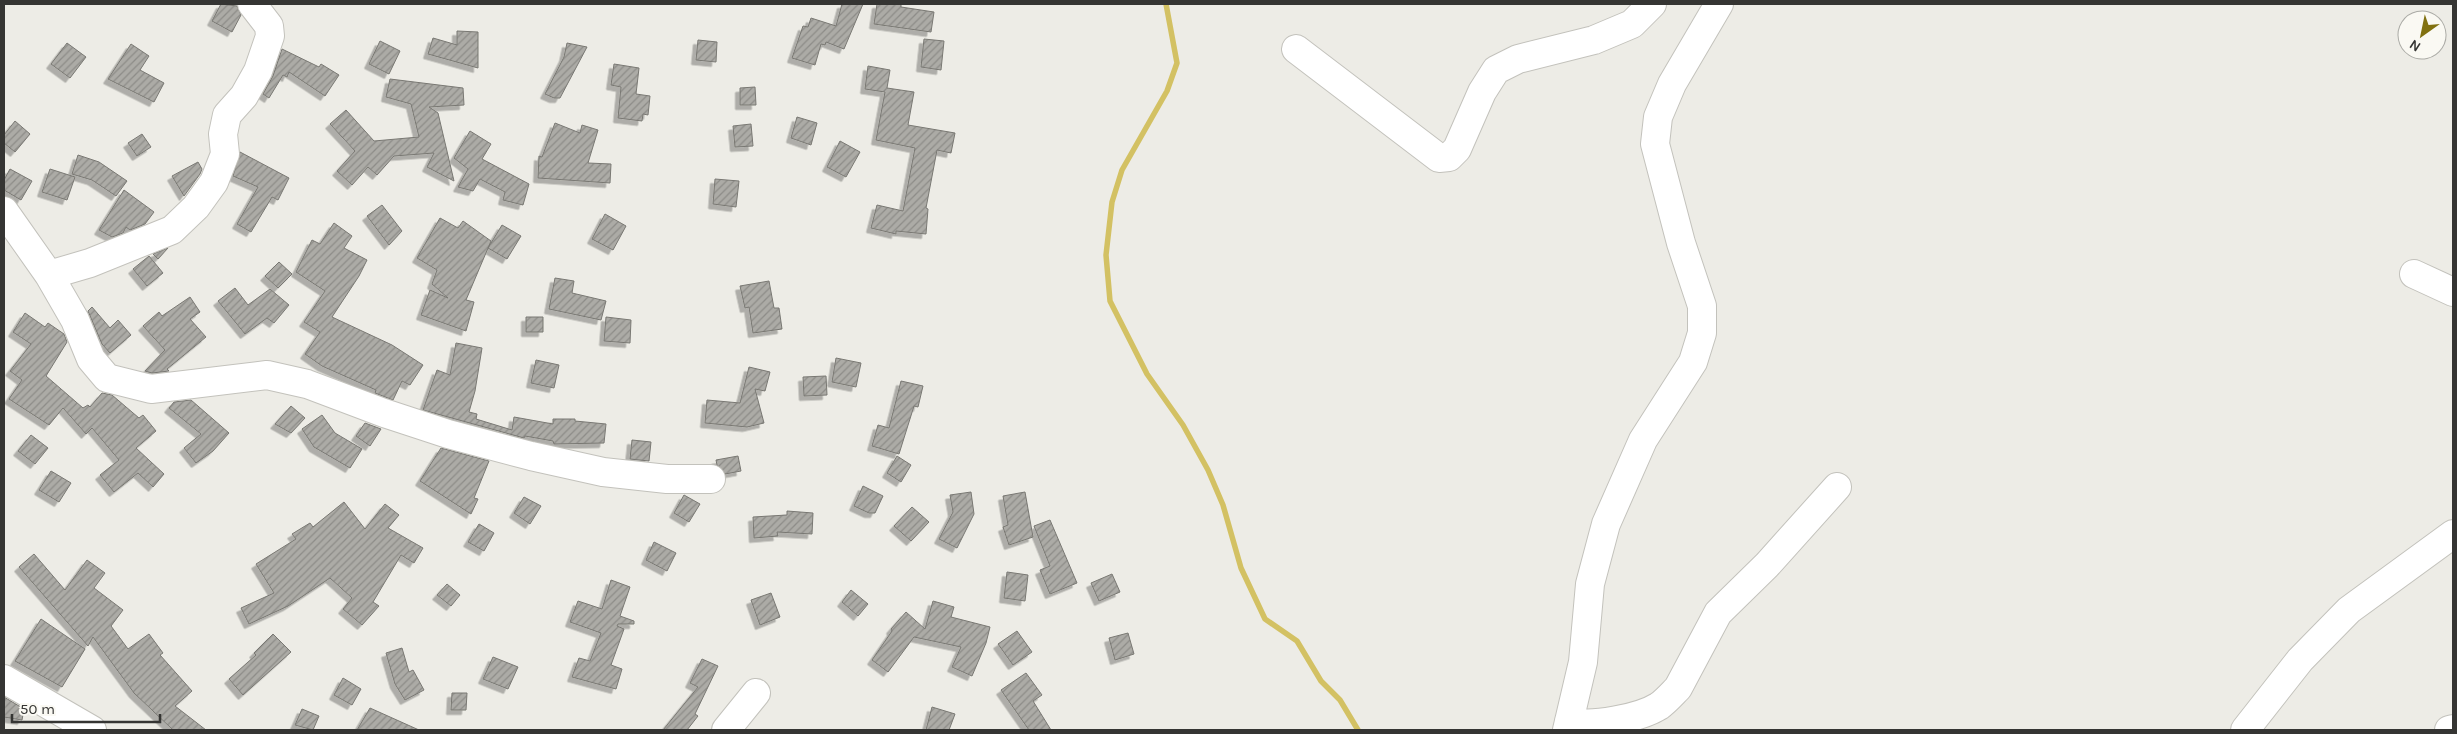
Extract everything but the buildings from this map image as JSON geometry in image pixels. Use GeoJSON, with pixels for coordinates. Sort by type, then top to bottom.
{"type":"FeatureCollection","features":[{"type":"Feature","properties":{"kind":"street"},"geometry":{"type":"LineString","coordinates":[[49,275],[90,263],[172,230],[196,207],[214,182],[225,154],[223,134],[227,115],[244,96],[258,71],[270,36],[269,26],[252,4]]}},
{"type":"Feature","properties":{"kind":"street"},"geometry":{"type":"LineString","coordinates":[[1296,50],[1439,158],[1444,158],[1449,157],[1457,149],[1482,92],[1496,70],[1518,59],[1594,40],[1632,24],[1652,4]]}},
{"type":"Feature","properties":{"kind":"street"},"geometry":{"type":"LineString","coordinates":[[1719,4],[1672,84],[1658,116],[1655,144],[1682,243],[1702,306],[1702,333],[1693,362],[1643,440],[1606,524],[1590,584],[1583,662],[1568,726],[1604,723],[1650,710],[1669,698],[1678,688],[1718,613],[1767,565],[1837,487]]}},
{"type":"Feature","properties":{"kind":"street"},"geometry":{"type":"LineString","coordinates":[[4,211],[49,275],[75,320],[91,359],[107,378],[151,388],[267,375],[307,384],[429,428],[530,456],[603,472],[667,479],[710,479]]}},
{"type":"Feature","properties":{"kind":"street"},"geometry":{"type":"LineString","coordinates":[[2414,274],[2453,292]]}},
{"type":"Feature","properties":{"kind":"street"},"geometry":{"type":"LineString","coordinates":[[2245,730],[2300,660],[2349,610],[2453,534]]}},
{"type":"Feature","properties":{"kind":"street"},"geometry":{"type":"LineString","coordinates":[[4,679],[92,730]]}},
{"type":"Feature","properties":{"kind":"street"},"geometry":{"type":"LineString","coordinates":[[726,730],[756,693]]}},
{"type":"Feature","properties":{"kind":"street"},"geometry":{"type":"LineString","coordinates":[[2449,730],[2453,729]]}},
{"type":"Feature","properties":{"kind":"waterway"},"geometry":{"type":"LineString","coordinates":[[1166,4],[1177,63],[1167,91],[1122,170],[1112,202],[1106,255],[1110,301],[1147,374],[1183,425],[1208,470],[1223,505],[1241,568],[1265,619],[1297,641],[1321,681],[1340,700],[1358,730]]}}]}
